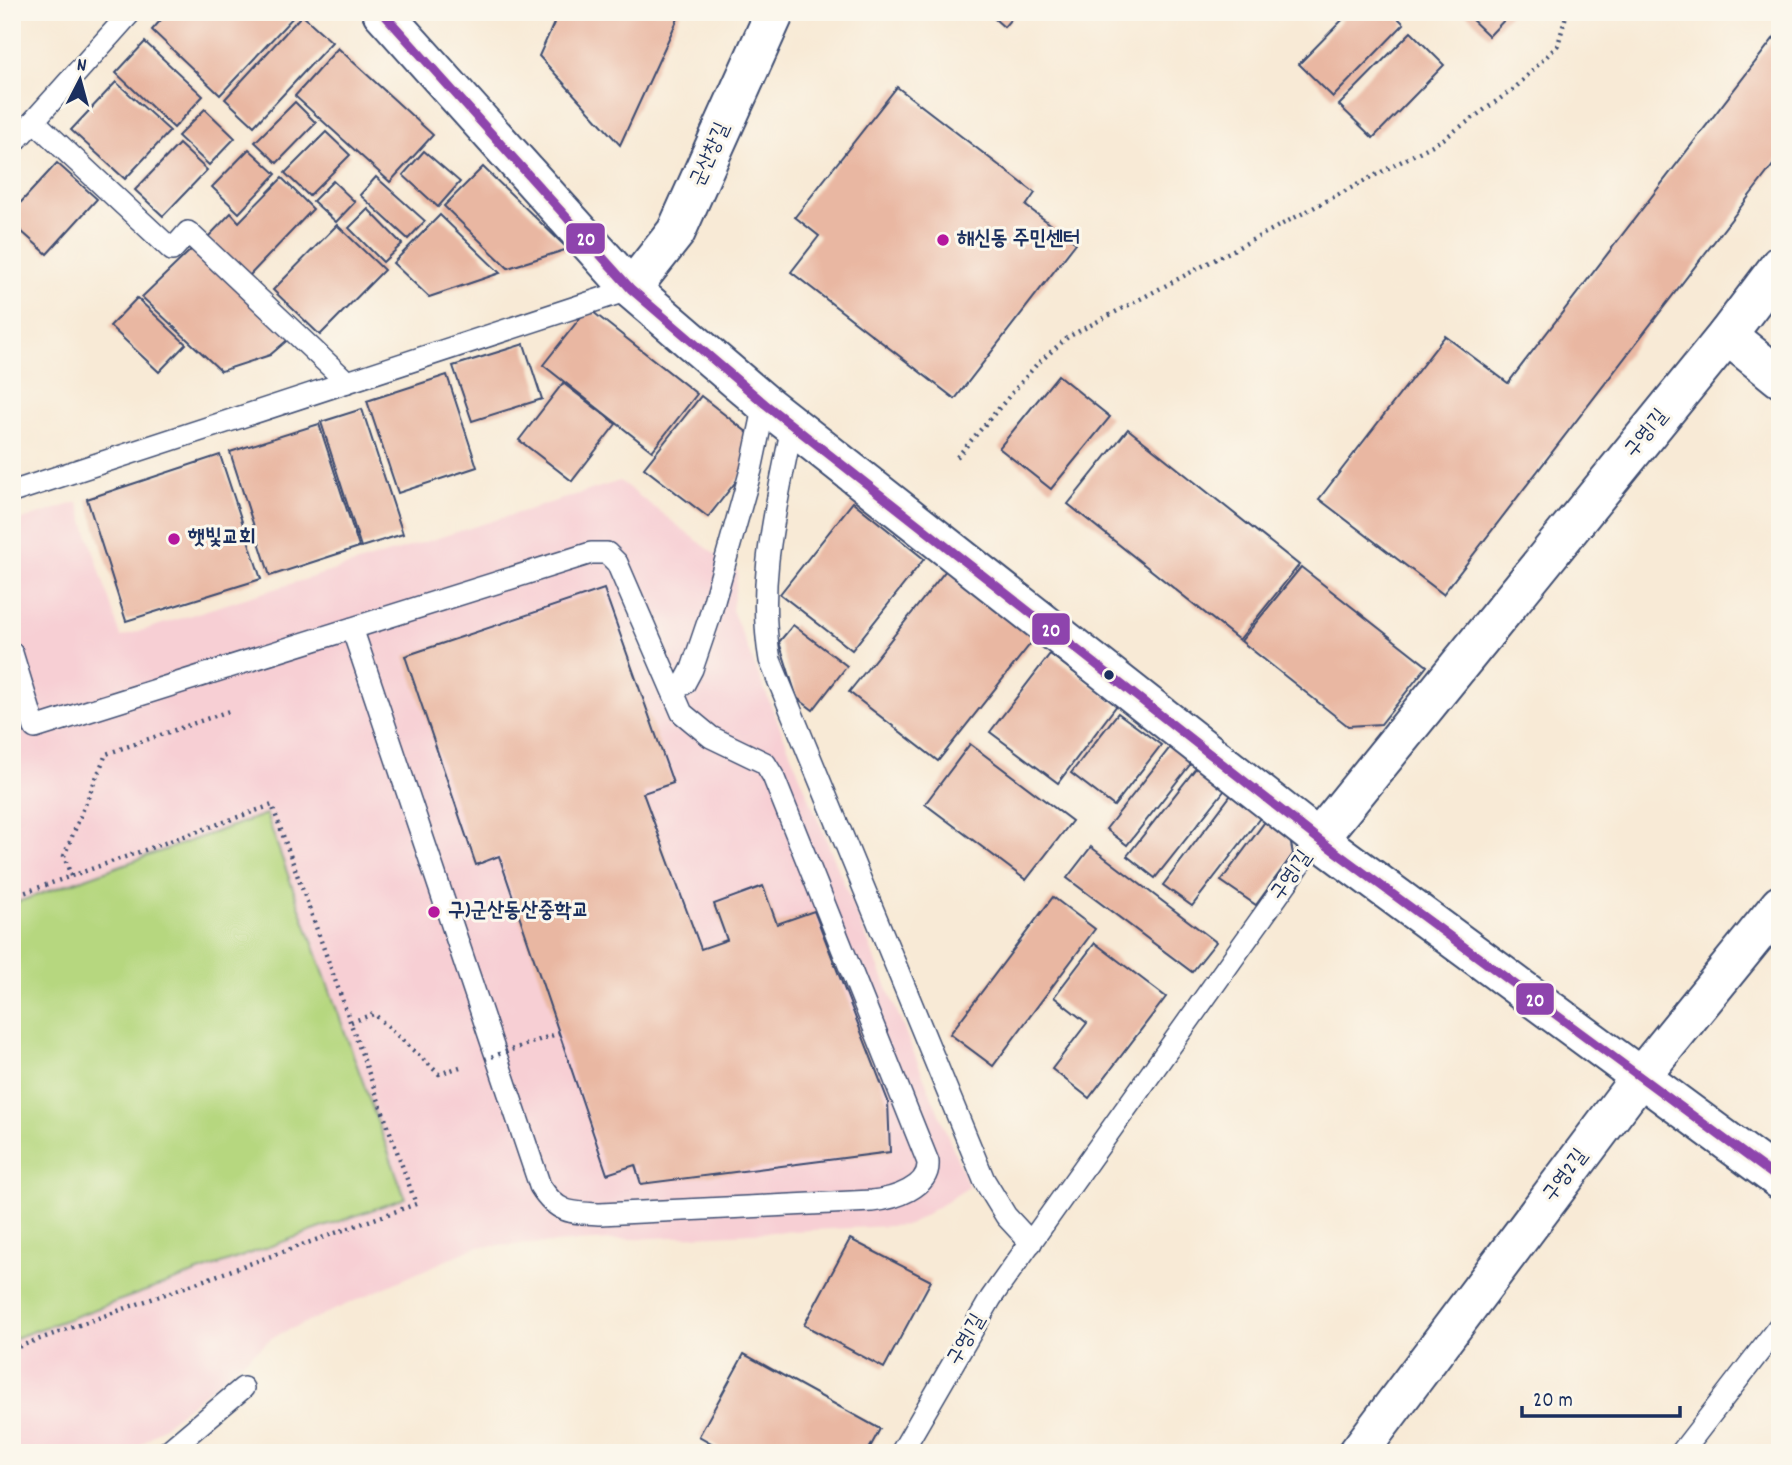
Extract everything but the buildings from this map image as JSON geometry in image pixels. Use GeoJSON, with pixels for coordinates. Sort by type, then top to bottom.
{"type":"FeatureCollection","features":[{"type":"Feature","properties":{"kind":"street"},"geometry":{"type":"LineString","coordinates":[[382,12],[631,289],[779,415],[1318,839],[1780,1180]]}},
{"type":"Feature","properties":{"kind":"street","name":"군산창길"},"geometry":{"type":"LineString","coordinates":[[631,289],[676,232],[775,12]]}},
{"type":"Feature","properties":{"kind":"street","name":"구영1길"},"geometry":{"type":"LineString","coordinates":[[1318,839],[1727,335],[1780,265]]}},
{"type":"Feature","properties":{"kind":"street"},"geometry":{"type":"LineString","coordinates":[[1727,335],[1780,378]]}},
{"type":"Feature","properties":{"kind":"street","name":"구영2길"},"geometry":{"type":"LineString","coordinates":[[1358,1453],[1641,1076],[1780,905]]}},
{"type":"Feature","properties":{"kind":"lane"},"geometry":{"type":"LineString","coordinates":[[12,145],[131,12]]}},
{"type":"Feature","properties":{"kind":"lane"},"geometry":{"type":"LineString","coordinates":[[34,121],[172,250],[188,232],[347,382]]}},
{"type":"Feature","properties":{"kind":"lane"},"geometry":{"type":"LineString","coordinates":[[12,492],[631,289]]}},
{"type":"Feature","properties":{"kind":"lane"},"geometry":{"type":"LineString","coordinates":[[673,691],[684,684],[692,670],[751,470],[779,415]]}},
{"type":"Feature","properties":{"kind":"lane"},"geometry":{"type":"LineString","coordinates":[[779,415],[764,626],[770,660],[984,1180],[1006,1216],[1031,1243]]}},
{"type":"Feature","properties":{"kind":"lane"},"geometry":{"type":"LineString","coordinates":[[12,653],[35,728],[352,628],[590,553],[607,553],[617,563],[688,720],[711,737],[765,763],[774,776],[928,1162],[926,1176],[920,1183],[887,1199],[600,1214],[568,1213],[550,1201],[540,1186],[352,628]]}},
{"type":"Feature","properties":{"kind":"lane","name":"구영1길"},"geometry":{"type":"LineString","coordinates":[[901,1453],[991,1298],[1318,839]]}},
{"type":"Feature","properties":{"kind":"lane"},"geometry":{"type":"LineString","coordinates":[[1681,1453],[1780,1325]]}},
{"type":"Feature","properties":{"kind":"lane"},"geometry":{"type":"LineString","coordinates":[[166,1453],[243,1388]]}},
{"type":"Feature","properties":{"kind":"path"},"geometry":{"type":"LineString","coordinates":[[957,457],[1037,364],[1068,337],[1442,141],[1515,89],[1558,46],[1567,12]]}},
{"type":"Feature","properties":{"kind":"path"},"geometry":{"type":"LineString","coordinates":[[71,876],[64,856],[106,754],[231,710]]}},
{"type":"Feature","properties":{"kind":"path"},"geometry":{"type":"LineString","coordinates":[[12,897],[272,804],[416,1205],[12,1349]]}},
{"type":"Feature","properties":{"kind":"path"},"geometry":{"type":"LineString","coordinates":[[351,1022],[374,1014],[439,1074],[464,1066]]}},
{"type":"Feature","properties":{"kind":"path"},"geometry":{"type":"LineString","coordinates":[[485,1059],[559,1033]]}},
{"type":"Feature","properties":{"kind":"shaded area","name":"구)군산동산중학교"},"geometry":{"type":"Polygon","coordinates":[[[620,481],[738,572],[732,610],[969,1187],[909,1225],[476,1247],[273,1337],[131,1453],[12,1453],[12,523],[78,502],[121,637],[620,481]]]}},
{"type":"Feature","properties":{"kind":"green space"},"geometry":{"type":"Polygon","coordinates":[[[266,814],[405,1198],[12,1339],[12,904],[266,814]]]}},
{"type":"Feature","properties":{"kind":"transit line","name":"20"},"geometry":{"type":"LineString","coordinates":[[382,12],[631,289],[765,404],[1318,839],[1780,1180]]}},
{"type":"Feature","properties":{"kind":"place","name":"해신동 주민센터"},"geometry":{"type":"Point","coordinates":[943,240]}},
{"type":"Feature","properties":{"kind":"place","name":"햇빛교회"},"geometry":{"type":"Point","coordinates":[174,539]}},
{"type":"Feature","properties":{"kind":"place","name":"구)군산동산중학교"},"geometry":{"type":"Point","coordinates":[434,912]}}]}
